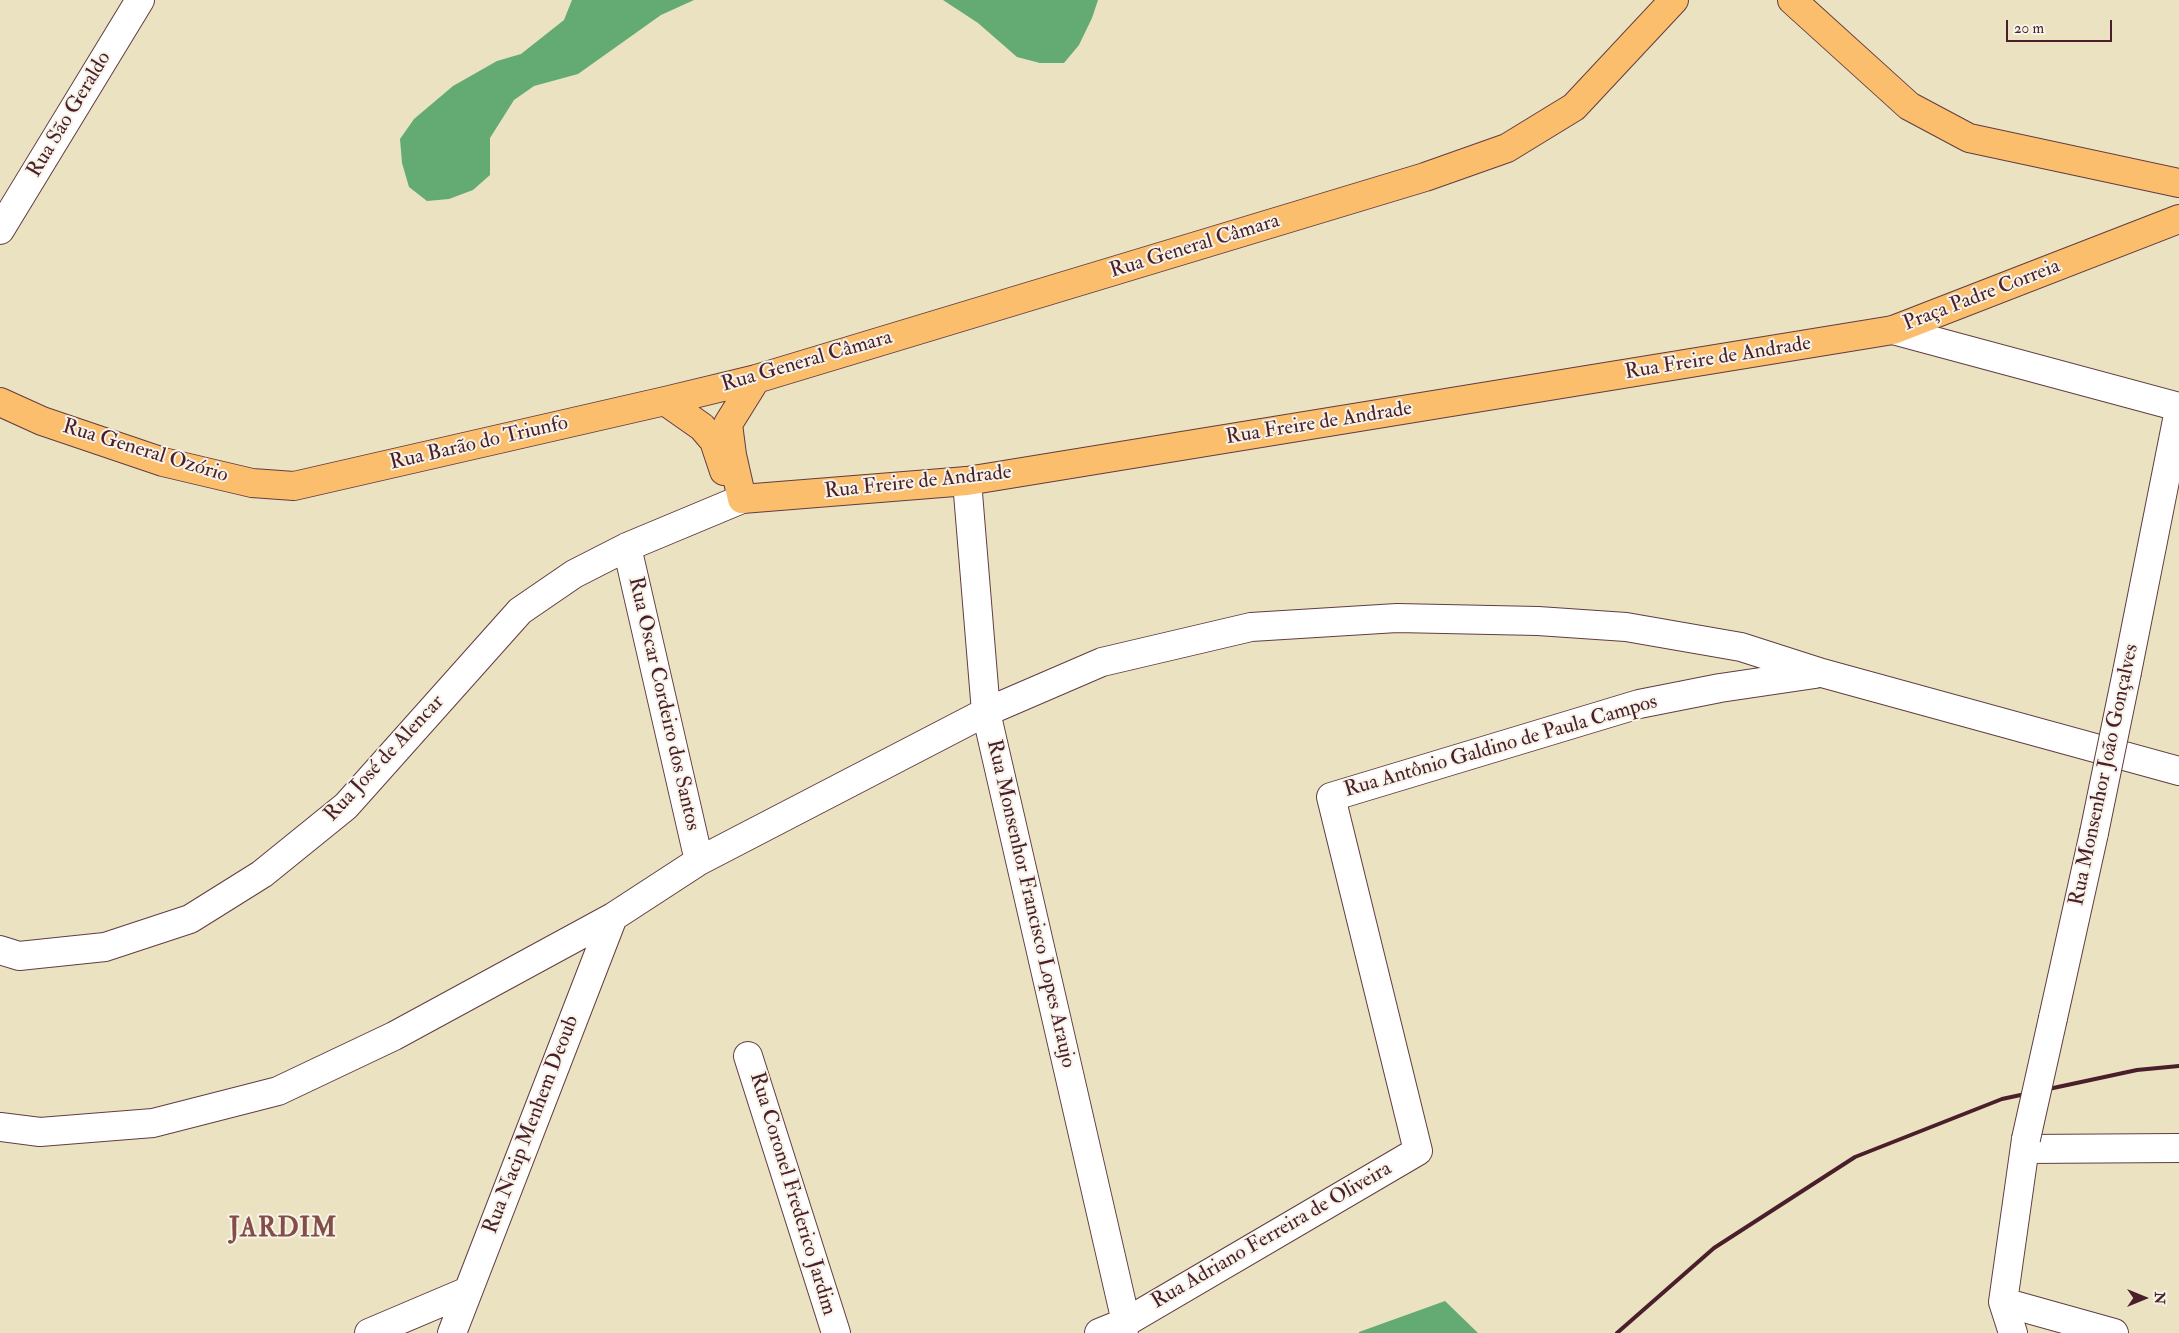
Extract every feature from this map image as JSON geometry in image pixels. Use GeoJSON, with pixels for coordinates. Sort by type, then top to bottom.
{"type":"FeatureCollection","features":[{"type":"Feature","properties":{"kind":"main road","name":"Rua General Câmara"},"geometry":{"type":"LineString","coordinates":[[665,401],[756,379],[1425,177],[1507,148],[1574,107],[1674,0]]}},
{"type":"Feature","properties":{"kind":"main road"},"geometry":{"type":"LineString","coordinates":[[1792,0],[1909,106],[1969,138],[2179,183]]}},
{"type":"Feature","properties":{"kind":"main road","name":"Praça Padre Correia"},"geometry":{"type":"LineString","coordinates":[[1893,330],[2179,219]]}},
{"type":"Feature","properties":{"kind":"main road","name":"Rua Freire de Andrade"},"geometry":{"type":"LineString","coordinates":[[742,499],[967,481],[1893,330]]}},
{"type":"Feature","properties":{"kind":"main road"},"geometry":{"type":"LineString","coordinates":[[742,499],[732,455],[728,424],[756,379]]}},
{"type":"Feature","properties":{"kind":"main road"},"geometry":{"type":"LineString","coordinates":[[665,401],[702,427],[714,441],[726,476],[742,499]]}},
{"type":"Feature","properties":{"kind":"main road","name":"Rua Barão do Triunfo"},"geometry":{"type":"LineString","coordinates":[[294,486],[665,401]]}},
{"type":"Feature","properties":{"kind":"main road","name":"Rua General Ozório"},"geometry":{"type":"LineString","coordinates":[[0,402],[42,421],[163,462],[252,483],[294,486]]}},
{"type":"Feature","properties":{"kind":"street","name":"Rua São Geraldo"},"geometry":{"type":"LineString","coordinates":[[0,230],[140,0]]}},
{"type":"Feature","properties":{"kind":"street","name":"Praça Padre Correia"},"geometry":{"type":"LineString","coordinates":[[1893,330],[2179,409]]}},
{"type":"Feature","properties":{"kind":"street","name":"Rua Monsenhor João Gonçalves"},"geometry":{"type":"LineString","coordinates":[[2003,1302],[2026,1144],[2094,833],[2179,409]]}},
{"type":"Feature","properties":{"kind":"street","name":"Rua Monsenhor Francisco Lopes Araujo"},"geometry":{"type":"LineString","coordinates":[[967,481],[986,712],[1124,1328]]}},
{"type":"Feature","properties":{"kind":"street","name":"Rua José de Alencar"},"geometry":{"type":"LineString","coordinates":[[0,950],[19,956],[105,946],[190,919],[262,874],[346,806],[520,611],[574,574],[627,547],[742,499]]}},
{"type":"Feature","properties":{"kind":"street","name":"Rua Oscar Cordeiro dos Santos"},"geometry":{"type":"LineString","coordinates":[[627,547],[700,861]]}},
{"type":"Feature","properties":{"kind":"street"},"geometry":{"type":"LineString","coordinates":[[0,1127],[40,1132],[153,1123],[278,1091],[394,1036],[612,917],[700,861],[986,712],[1102,662],[1251,627],[1397,618],[1538,620],[1626,627],[1741,647],[1822,673],[2179,771]]}},
{"type":"Feature","properties":{"kind":"street","name":"Rua Antônio Galdino de Paula Campos"},"geometry":{"type":"LineString","coordinates":[[1418,1151],[1331,797],[1639,704],[1720,688],[1822,673]]}},
{"type":"Feature","properties":{"kind":"street","name":"Rua Nacip Menhem Deoub"},"geometry":{"type":"LineString","coordinates":[[452,1333],[612,917]]}},
{"type":"Feature","properties":{"kind":"street","name":"Rua Coronel Frederico Jardim"},"geometry":{"type":"LineString","coordinates":[[748,1056],[829,1330]]}},
{"type":"Feature","properties":{"kind":"street"},"geometry":{"type":"LineString","coordinates":[[2026,1144],[2179,1148]]}},
{"type":"Feature","properties":{"kind":"street","name":"Rua Adriano Ferreira de Oliveira"},"geometry":{"type":"LineString","coordinates":[[1099,1333],[1124,1328],[1418,1151]]}},
{"type":"Feature","properties":{"kind":"street"},"geometry":{"type":"LineString","coordinates":[[369,1333],[468,1291]]}},
{"type":"Feature","properties":{"kind":"street"},"geometry":{"type":"LineString","coordinates":[[2003,1302],[2013,1333]]}},
{"type":"Feature","properties":{"kind":"street"},"geometry":{"type":"LineString","coordinates":[[2003,1302],[2114,1333]]}},
{"type":"Feature","properties":{"kind":"green space"},"geometry":{"type":"Polygon","coordinates":[[[572,0],[694,0],[661,15],[578,74],[534,86],[514,100],[490,138],[490,175],[473,190],[449,199],[427,201],[409,187],[402,163],[400,139],[414,119],[453,86],[497,61],[521,54],[564,20],[572,0]]]}},
{"type":"Feature","properties":{"kind":"green space"},"geometry":{"type":"Polygon","coordinates":[[[943,0],[1098,0],[1079,45],[1064,63],[1040,63],[1017,57],[978,23],[943,0]]]}},
{"type":"Feature","properties":{"kind":"green space"},"geometry":{"type":"Polygon","coordinates":[[[1445,1301],[1478,1333],[1359,1333],[1359,1332],[1445,1301]]]}},
{"type":"Feature","properties":{"kind":"railway"},"geometry":{"type":"LineString","coordinates":[[1617,1333],[1714,1248],[1855,1157],[2002,1099],[2137,1070],[2179,1066]]}},
{"type":"Feature","properties":{"kind":"district","name":"JARDIM"},"geometry":{"type":"Point","coordinates":[283,1230]}}]}
